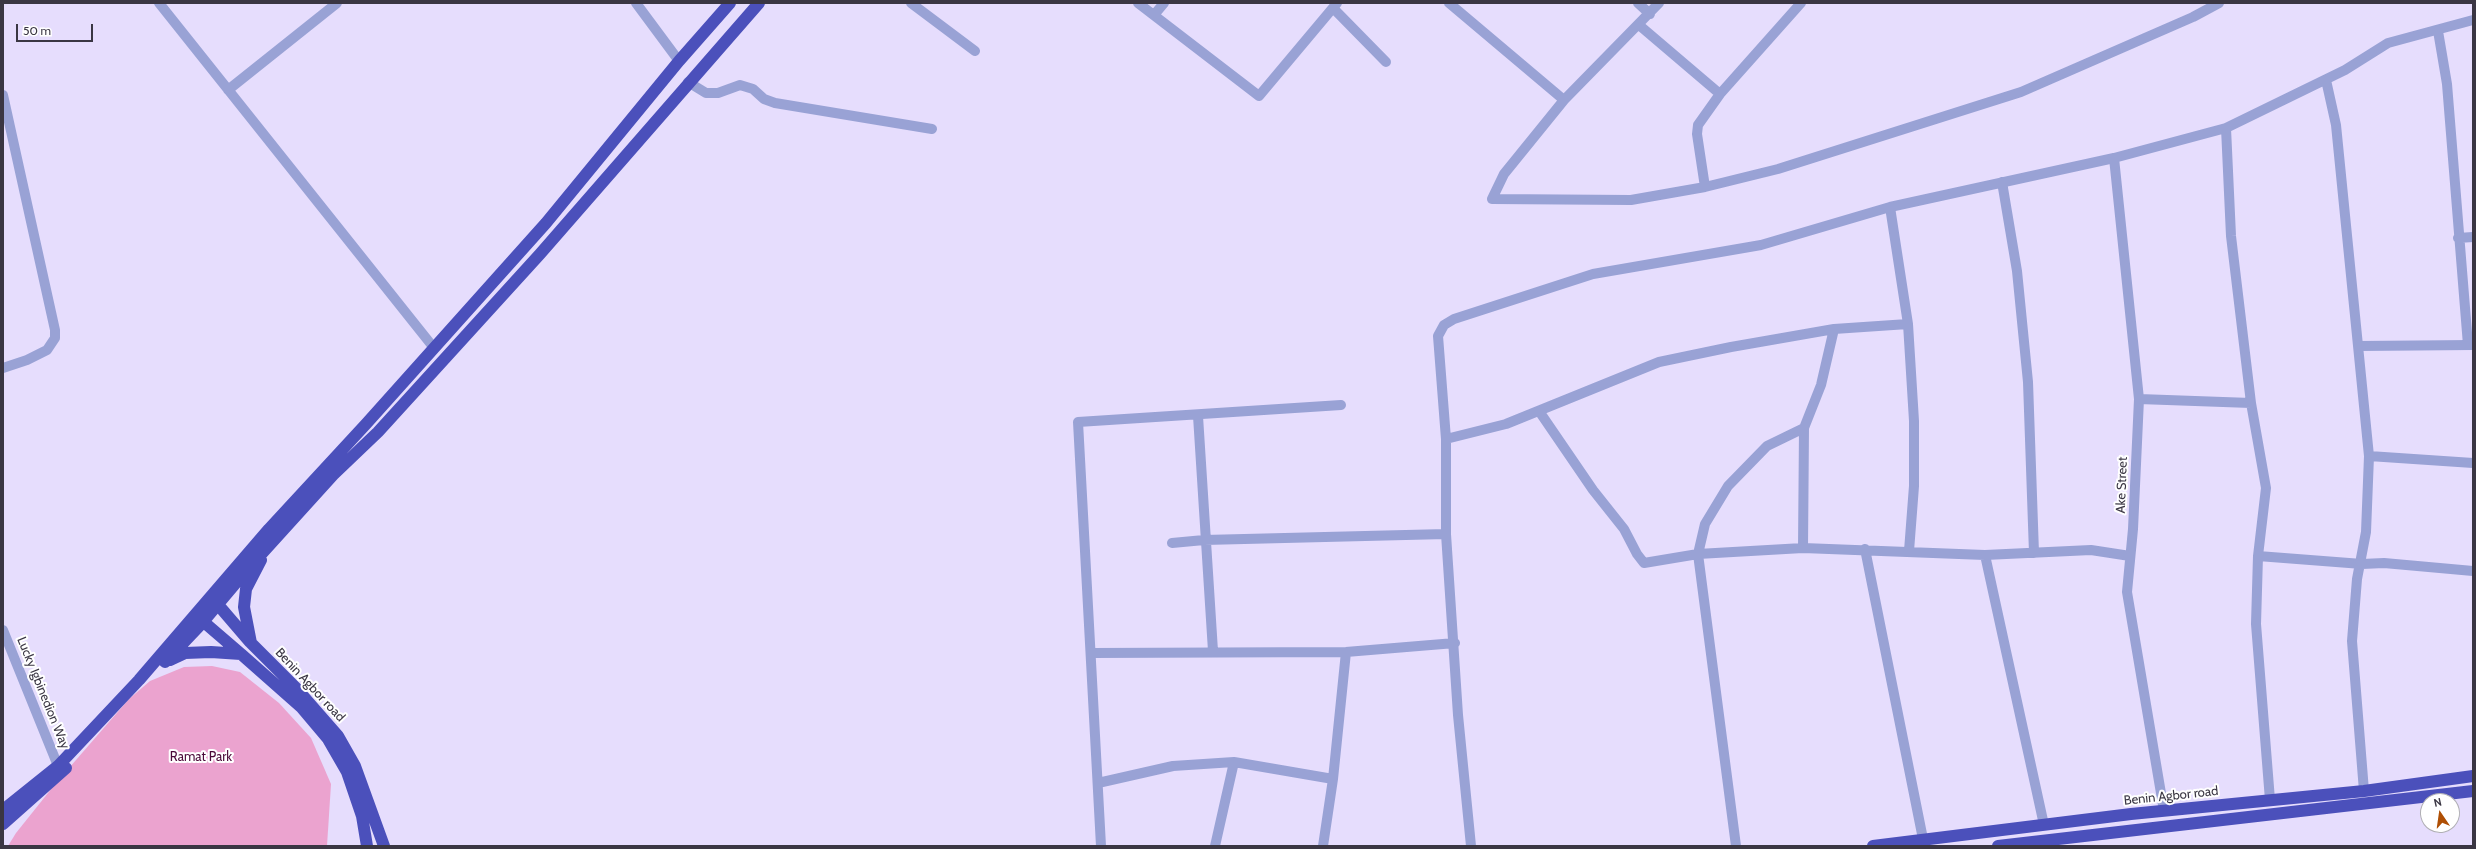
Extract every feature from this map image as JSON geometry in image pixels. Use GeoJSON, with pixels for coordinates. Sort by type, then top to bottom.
{"type":"FeatureCollection","features":[{"type":"Feature","properties":{"kind":"highway"},"geometry":{"type":"LineString","coordinates":[[3,824],[60,775],[165,662],[215,601],[268,529],[366,424],[546,223],[679,61],[730,3]]}},
{"type":"Feature","properties":{"kind":"highway"},"geometry":{"type":"LineString","coordinates":[[215,601],[270,546],[333,475],[378,432],[540,254],[688,82],[759,3]]}},
{"type":"Feature","properties":{"kind":"highway"},"geometry":{"type":"LineString","coordinates":[[366,424],[378,432]]}},
{"type":"Feature","properties":{"kind":"highway"},"geometry":{"type":"LineString","coordinates":[[251,643],[244,607],[246,589],[270,546]]}},
{"type":"Feature","properties":{"kind":"highway","name":"Benin Agbor road"},"geometry":{"type":"LineString","coordinates":[[215,601],[251,643],[296,688],[338,736],[354,766],[384,846]]}},
{"type":"Feature","properties":{"kind":"highway"},"geometry":{"type":"LineString","coordinates":[[200,619],[301,707],[328,739],[349,779],[362,816],[367,846]]}},
{"type":"Feature","properties":{"kind":"highway"},"geometry":{"type":"LineString","coordinates":[[3,810],[58,766],[200,619]]}},
{"type":"Feature","properties":{"kind":"highway"},"geometry":{"type":"LineString","coordinates":[[165,662],[185,653],[241,654]]}},
{"type":"Feature","properties":{"kind":"highway","name":"Benin Agbor road"},"geometry":{"type":"LineString","coordinates":[[1873,846],[2164,811],[2364,791],[2473,776]]}},
{"type":"Feature","properties":{"kind":"highway"},"geometry":{"type":"LineString","coordinates":[[1998,846],[2473,791]]}},
{"type":"Feature","properties":{"kind":"street"},"geometry":{"type":"LineString","coordinates":[[159,3],[434,348]]}},
{"type":"Feature","properties":{"kind":"street"},"geometry":{"type":"LineString","coordinates":[[228,90],[338,3]]}},
{"type":"Feature","properties":{"kind":"street"},"geometry":{"type":"LineString","coordinates":[[636,3],[679,61]]}},
{"type":"Feature","properties":{"kind":"street"},"geometry":{"type":"LineString","coordinates":[[911,3],[975,51]]}},
{"type":"Feature","properties":{"kind":"street"},"geometry":{"type":"LineString","coordinates":[[1138,3],[1259,96],[1335,6],[1386,62]]}},
{"type":"Feature","properties":{"kind":"street"},"geometry":{"type":"LineString","coordinates":[[1154,15],[1164,3]]}},
{"type":"Feature","properties":{"kind":"street"},"geometry":{"type":"LineString","coordinates":[[1449,3],[1564,100]]}},
{"type":"Feature","properties":{"kind":"street"},"geometry":{"type":"LineString","coordinates":[[1638,3],[1650,14]]}},
{"type":"Feature","properties":{"kind":"street"},"geometry":{"type":"LineString","coordinates":[[1659,3],[1650,14],[1564,100],[1504,174],[1492,199],[1631,200],[1705,187],[1851,147],[2021,92],[2193,17],[2219,3]]}},
{"type":"Feature","properties":{"kind":"street"},"geometry":{"type":"LineString","coordinates":[[1705,187],[1697,134],[1698,125],[1720,94],[1801,3]]}},
{"type":"Feature","properties":{"kind":"street"},"geometry":{"type":"LineString","coordinates":[[1471,846],[1458,715],[1455,643],[1446,534],[1446,440],[1438,336],[1444,325],[1454,319],[1593,274],[1761,245],[1890,207],[2114,158],[2226,128],[2326,80],[2388,43],[2438,31],[2473,20]]}},
{"type":"Feature","properties":{"kind":"street"},"geometry":{"type":"LineString","coordinates":[[1639,25],[1720,94]]}},
{"type":"Feature","properties":{"kind":"street"},"geometry":{"type":"LineString","coordinates":[[2359,346],[2470,345],[2458,238],[2447,84],[2438,31]]}},
{"type":"Feature","properties":{"kind":"street"},"geometry":{"type":"LineString","coordinates":[[2326,80],[2336,125],[2369,456],[2366,532],[2362,564],[2357,579],[2352,641],[2364,791]]}},
{"type":"Feature","properties":{"kind":"street"},"geometry":{"type":"LineString","coordinates":[[688,82],[706,93],[718,93],[740,85],[753,89],[764,99],[775,103],[932,130]]}},
{"type":"Feature","properties":{"kind":"street"},"geometry":{"type":"LineString","coordinates":[[3,95],[55,330],[55,338],[46,350],[27,360],[3,368]]}},
{"type":"Feature","properties":{"kind":"street"},"geometry":{"type":"LineString","coordinates":[[2226,128],[2231,236],[2251,403],[2266,488],[2258,556],[2256,624],[2270,800]]}},
{"type":"Feature","properties":{"kind":"street","name":"Ake Street"},"geometry":{"type":"LineString","coordinates":[[2114,158],[2138,399],[2127,592],[2164,811]]}},
{"type":"Feature","properties":{"kind":"street"},"geometry":{"type":"LineString","coordinates":[[2002,182],[2016,271],[2028,382],[2034,553]]}},
{"type":"Feature","properties":{"kind":"street"},"geometry":{"type":"LineString","coordinates":[[1890,207],[1908,324],[1914,421],[1914,486],[1909,551]]}},
{"type":"Feature","properties":{"kind":"street"},"geometry":{"type":"LineString","coordinates":[[2458,238],[2473,237]]}},
{"type":"Feature","properties":{"kind":"street"},"geometry":{"type":"LineString","coordinates":[[1446,440],[1506,424],[1659,362],[1731,347],[1834,329],[1908,324]]}},
{"type":"Feature","properties":{"kind":"street"},"geometry":{"type":"LineString","coordinates":[[1803,548],[1804,428],[1821,385],[1834,329]]}},
{"type":"Feature","properties":{"kind":"street"},"geometry":{"type":"LineString","coordinates":[[2138,399],[2251,403]]}},
{"type":"Feature","properties":{"kind":"street"},"geometry":{"type":"LineString","coordinates":[[1101,846],[1092,653],[1078,422],[1198,416],[1341,405]]}},
{"type":"Feature","properties":{"kind":"street"},"geometry":{"type":"LineString","coordinates":[[1539,410],[1588,484],[1624,529],[1644,563],[1698,554],[1803,548],[1865,549],[1985,555],[2091,550],[2130,556]]}},
{"type":"Feature","properties":{"kind":"street"},"geometry":{"type":"LineString","coordinates":[[1198,416],[1204,540],[1213,651]]}},
{"type":"Feature","properties":{"kind":"street"},"geometry":{"type":"LineString","coordinates":[[1736,846],[1698,554],[1705,524],[1728,486],[1767,446],[1804,428]]}},
{"type":"Feature","properties":{"kind":"street"},"geometry":{"type":"LineString","coordinates":[[2369,456],[2473,462]]}},
{"type":"Feature","properties":{"kind":"street"},"geometry":{"type":"LineString","coordinates":[[1172,543],[1204,540],[1446,534]]}},
{"type":"Feature","properties":{"kind":"street"},"geometry":{"type":"LineString","coordinates":[[1865,549],[1922,839]]}},
{"type":"Feature","properties":{"kind":"street"},"geometry":{"type":"LineString","coordinates":[[1985,555],[2044,825]]}},
{"type":"Feature","properties":{"kind":"street"},"geometry":{"type":"LineString","coordinates":[[2258,556],[2362,564],[2384,563],[2473,570]]}},
{"type":"Feature","properties":{"kind":"street","name":"Lucky Igbinedion Way"},"geometry":{"type":"LineString","coordinates":[[3,630],[58,766]]}},
{"type":"Feature","properties":{"kind":"street"},"geometry":{"type":"LineString","coordinates":[[1092,653],[1213,651],[1346,652],[1455,643]]}},
{"type":"Feature","properties":{"kind":"street"},"geometry":{"type":"LineString","coordinates":[[1323,846],[1333,779],[1346,652]]}},
{"type":"Feature","properties":{"kind":"street"},"geometry":{"type":"LineString","coordinates":[[1098,783],[1173,766],[1234,762],[1333,779]]}},
{"type":"Feature","properties":{"kind":"street"},"geometry":{"type":"LineString","coordinates":[[1216,846],[1234,762]]}},
{"type":"Feature","properties":{"kind":"green space","name":"Ramat Park"},"geometry":{"type":"Polygon","coordinates":[[[212,666],[240,672],[279,703],[311,738],[331,784],[327,846],[8,846],[16,833],[56,783],[129,699],[150,681],[184,667],[212,666]]]}}]}
